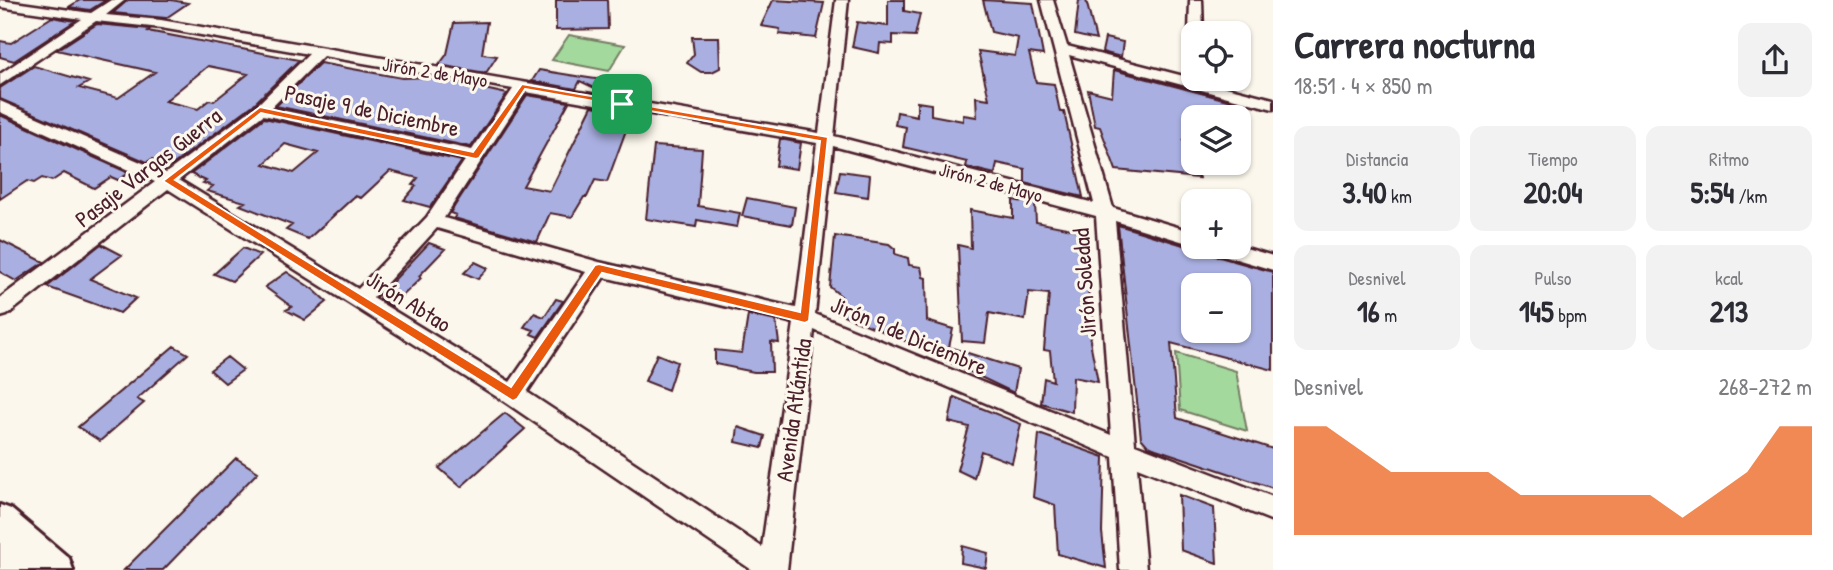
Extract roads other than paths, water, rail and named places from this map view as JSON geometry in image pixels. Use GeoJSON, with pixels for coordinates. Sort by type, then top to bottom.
{"type":"FeatureCollection","features":[{"type":"Feature","properties":{"kind":"main road"},"geometry":{"type":"LineString","coordinates":[[0,520],[57,570]]}},
{"type":"Feature","properties":{"kind":"main road"},"geometry":{"type":"LineString","coordinates":[[0,556],[18,570]]}},
{"type":"Feature","properties":{"kind":"street"},"geometry":{"type":"LineString","coordinates":[[0,81],[119,0]]}},
{"type":"Feature","properties":{"kind":"street","name":"Avenida Atlántida"},"geometry":{"type":"LineString","coordinates":[[773,569],[842,0]]}},
{"type":"Feature","properties":{"kind":"street","name":"Jirón Soledad"},"geometry":{"type":"LineString","coordinates":[[1047,0],[1105,212],[1133,570]]}},
{"type":"Feature","properties":{"kind":"street"},"geometry":{"type":"LineString","coordinates":[[1196,0],[1196,21]]}},
{"type":"Feature","properties":{"kind":"street","name":"Jirón 2 de Mayo"},"geometry":{"type":"LineString","coordinates":[[0,3],[161,24],[825,139],[1105,212],[1181,235]]}},
{"type":"Feature","properties":{"kind":"street"},"geometry":{"type":"LineString","coordinates":[[1061,49],[1181,78]]}},
{"type":"Feature","properties":{"kind":"street","name":"Pasaje Vargas Guerra"},"geometry":{"type":"LineString","coordinates":[[0,309],[260,110],[318,53]]}},
{"type":"Feature","properties":{"kind":"street"},"geometry":{"type":"LineString","coordinates":[[361,299],[433,221],[522,86]]}},
{"type":"Feature","properties":{"kind":"street"},"geometry":{"type":"LineString","coordinates":[[1228,91],[1273,104]]}},
{"type":"Feature","properties":{"kind":"street","name":"Jirón Abtao"},"geometry":{"type":"LineString","coordinates":[[0,106],[168,181],[513,395],[773,569]]}},
{"type":"Feature","properties":{"kind":"street","name":"Pasaje 9 de Diciembre"},"geometry":{"type":"LineString","coordinates":[[260,110],[476,156]]}},
{"type":"Feature","properties":{"kind":"street","name":"Jirón 9 de Diciembre"},"geometry":{"type":"LineString","coordinates":[[433,221],[599,268],[805,318],[1124,451],[1273,509]]}},
{"type":"Feature","properties":{"kind":"street"},"geometry":{"type":"LineString","coordinates":[[1251,256],[1273,263]]}},
{"type":"Feature","properties":{"kind":"street"},"geometry":{"type":"LineString","coordinates":[[513,395],[599,268]]}}]}
